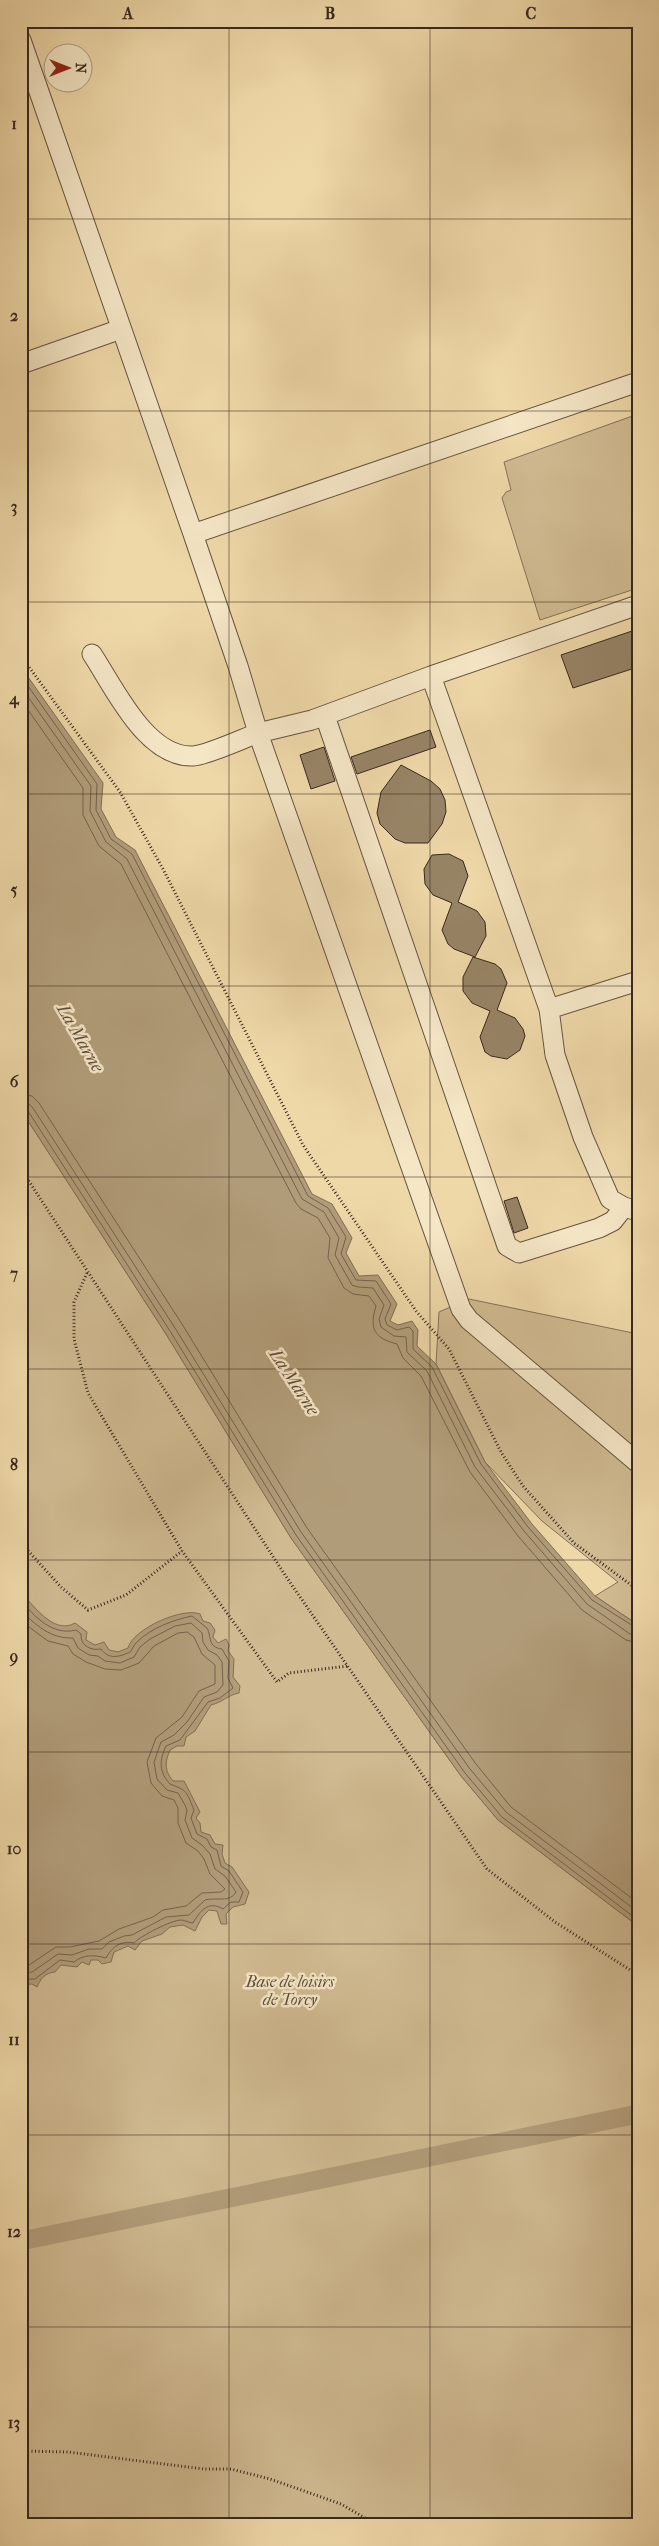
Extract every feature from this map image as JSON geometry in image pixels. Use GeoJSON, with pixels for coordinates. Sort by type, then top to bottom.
{"type":"FeatureCollection","features":[{"type":"Feature","properties":{"kind":"lane"},"geometry":{"type":"LineString","coordinates":[[21,40],[193,534],[238,666],[258,733],[461,1309],[469,1320],[638,1463]]}},
{"type":"Feature","properties":{"kind":"lane"},"geometry":{"type":"LineString","coordinates":[[21,364],[121,329]]}},
{"type":"Feature","properties":{"kind":"lane"},"geometry":{"type":"LineString","coordinates":[[193,534],[638,382]]}},
{"type":"Feature","properties":{"kind":"lane"},"geometry":{"type":"LineString","coordinates":[[92,654],[141,729],[157,744],[177,754],[194,756],[258,733],[325,716],[431,676],[638,605]]}},
{"type":"Feature","properties":{"kind":"lane"},"geometry":{"type":"LineString","coordinates":[[431,676],[549,1009],[556,1056],[582,1137],[610,1199],[631,1209]]}},
{"type":"Feature","properties":{"kind":"lane"},"geometry":{"type":"LineString","coordinates":[[325,716],[507,1246],[518,1254],[599,1228],[631,1209]]}},
{"type":"Feature","properties":{"kind":"lane"},"geometry":{"type":"LineString","coordinates":[[549,1009],[638,981]]}},
{"type":"Feature","properties":{"kind":"path"},"geometry":{"type":"LineString","coordinates":[[21,656],[120,792],[163,869],[303,1145],[416,1311],[449,1349],[501,1452],[523,1486],[574,1543],[638,1590]]}},
{"type":"Feature","properties":{"kind":"path"},"geometry":{"type":"LineString","coordinates":[[21,1169],[348,1666],[487,1869],[555,1922],[638,1974]]}},
{"type":"Feature","properties":{"kind":"path"},"geometry":{"type":"LineString","coordinates":[[87,1272],[74,1302],[74,1340],[88,1393],[182,1551],[277,1682],[289,1673],[348,1666]]}},
{"type":"Feature","properties":{"kind":"path"},"geometry":{"type":"LineString","coordinates":[[21,1543],[61,1587],[88,1610],[126,1594],[182,1551]]}},
{"type":"Feature","properties":{"kind":"path"},"geometry":{"type":"LineString","coordinates":[[21,2451],[68,2452],[204,2468],[231,2468],[270,2479],[341,2504],[377,2525]]}},
{"type":"Feature","properties":{"kind":"green space"},"geometry":{"type":"Polygon","coordinates":[[[638,414],[638,588],[540,620],[502,498],[506,492],[511,490],[504,462],[638,414]]]}},
{"type":"Feature","properties":{"kind":"green space","name":"Base de loisirs de Torcy"},"geometry":{"type":"Polygon","coordinates":[[[21,1110],[166,1334],[291,1538],[461,1776],[498,1820],[638,1926],[638,2525],[21,2525],[21,1110]]]}},
{"type":"Feature","properties":{"kind":"green space"},"geometry":{"type":"Polygon","coordinates":[[[469,1299],[638,1334],[638,1625],[595,1596],[618,1582],[542,1521],[485,1462],[436,1364],[439,1312],[469,1299]]]}},
{"type":"Feature","properties":{"kind":"water","name":"La Marne"},"geometry":{"type":"Polygon","coordinates":[[[21,667],[103,783],[101,809],[116,837],[135,850],[312,1194],[332,1204],[352,1238],[346,1253],[359,1276],[378,1275],[397,1304],[390,1321],[398,1325],[412,1321],[418,1330],[417,1346],[436,1364],[485,1462],[532,1524],[595,1596],[638,1625],[638,1926],[498,1820],[461,1776],[291,1538],[166,1334],[21,1110],[21,667]]]}},
{"type":"Feature","properties":{"kind":"water"},"geometry":{"type":"Polygon","coordinates":[[[21,1580],[26,1584],[26,1598],[48,1620],[61,1626],[75,1623],[87,1632],[86,1640],[95,1645],[104,1642],[109,1650],[118,1652],[128,1648],[139,1634],[159,1621],[192,1613],[200,1614],[203,1621],[210,1623],[215,1630],[213,1637],[218,1643],[226,1639],[229,1645],[228,1651],[234,1659],[233,1677],[240,1686],[239,1693],[211,1705],[195,1731],[186,1737],[184,1746],[177,1746],[170,1750],[166,1766],[173,1781],[184,1781],[200,1812],[196,1818],[200,1823],[201,1832],[210,1835],[215,1844],[223,1845],[222,1854],[225,1863],[232,1867],[249,1892],[245,1904],[233,1907],[226,1914],[227,1924],[221,1924],[217,1911],[209,1910],[202,1917],[195,1931],[183,1925],[170,1927],[162,1934],[142,1941],[135,1950],[128,1946],[114,1952],[111,1962],[102,1964],[98,1960],[91,1960],[89,1965],[82,1962],[77,1967],[61,1965],[55,1972],[44,1977],[37,1987],[32,1984],[21,1985],[21,1580]]]}},
{"type":"Feature","properties":{"kind":"building"},"geometry":{"type":"Polygon","coordinates":[[[638,629],[638,667],[573,688],[561,655],[638,629]]]}},
{"type":"Feature","properties":{"kind":"building"},"geometry":{"type":"Polygon","coordinates":[[[430,730],[436,747],[357,774],[351,757],[430,730]]]}},
{"type":"Feature","properties":{"kind":"building"},"geometry":{"type":"Polygon","coordinates":[[[324,747],[335,781],[311,789],[300,755],[324,747]]]}},
{"type":"Feature","properties":{"kind":"building"},"geometry":{"type":"Polygon","coordinates":[[[401,765],[431,781],[440,789],[445,800],[446,812],[442,824],[428,843],[405,843],[395,839],[380,824],[377,813],[381,792],[401,765]]]}},
{"type":"Feature","properties":{"kind":"building"},"geometry":{"type":"Polygon","coordinates":[[[449,854],[463,861],[468,876],[458,902],[477,911],[485,922],[486,936],[475,957],[454,949],[448,944],[442,930],[452,903],[433,895],[425,884],[424,869],[432,855],[449,854]]]}},
{"type":"Feature","properties":{"kind":"building"},"geometry":{"type":"Polygon","coordinates":[[[473,957],[495,964],[501,969],[507,983],[497,1010],[515,1018],[523,1029],[525,1036],[520,1050],[507,1059],[491,1056],[485,1052],[480,1037],[490,1011],[472,1003],[463,991],[463,977],[473,957]]]}},
{"type":"Feature","properties":{"kind":"building"},"geometry":{"type":"Polygon","coordinates":[[[517,1197],[528,1228],[514,1233],[504,1201],[517,1197]]]}},
{"type":"Feature","properties":{"kind":"waterway"},"geometry":{"type":"LineString","coordinates":[[21,2241],[638,2114]]}}]}
